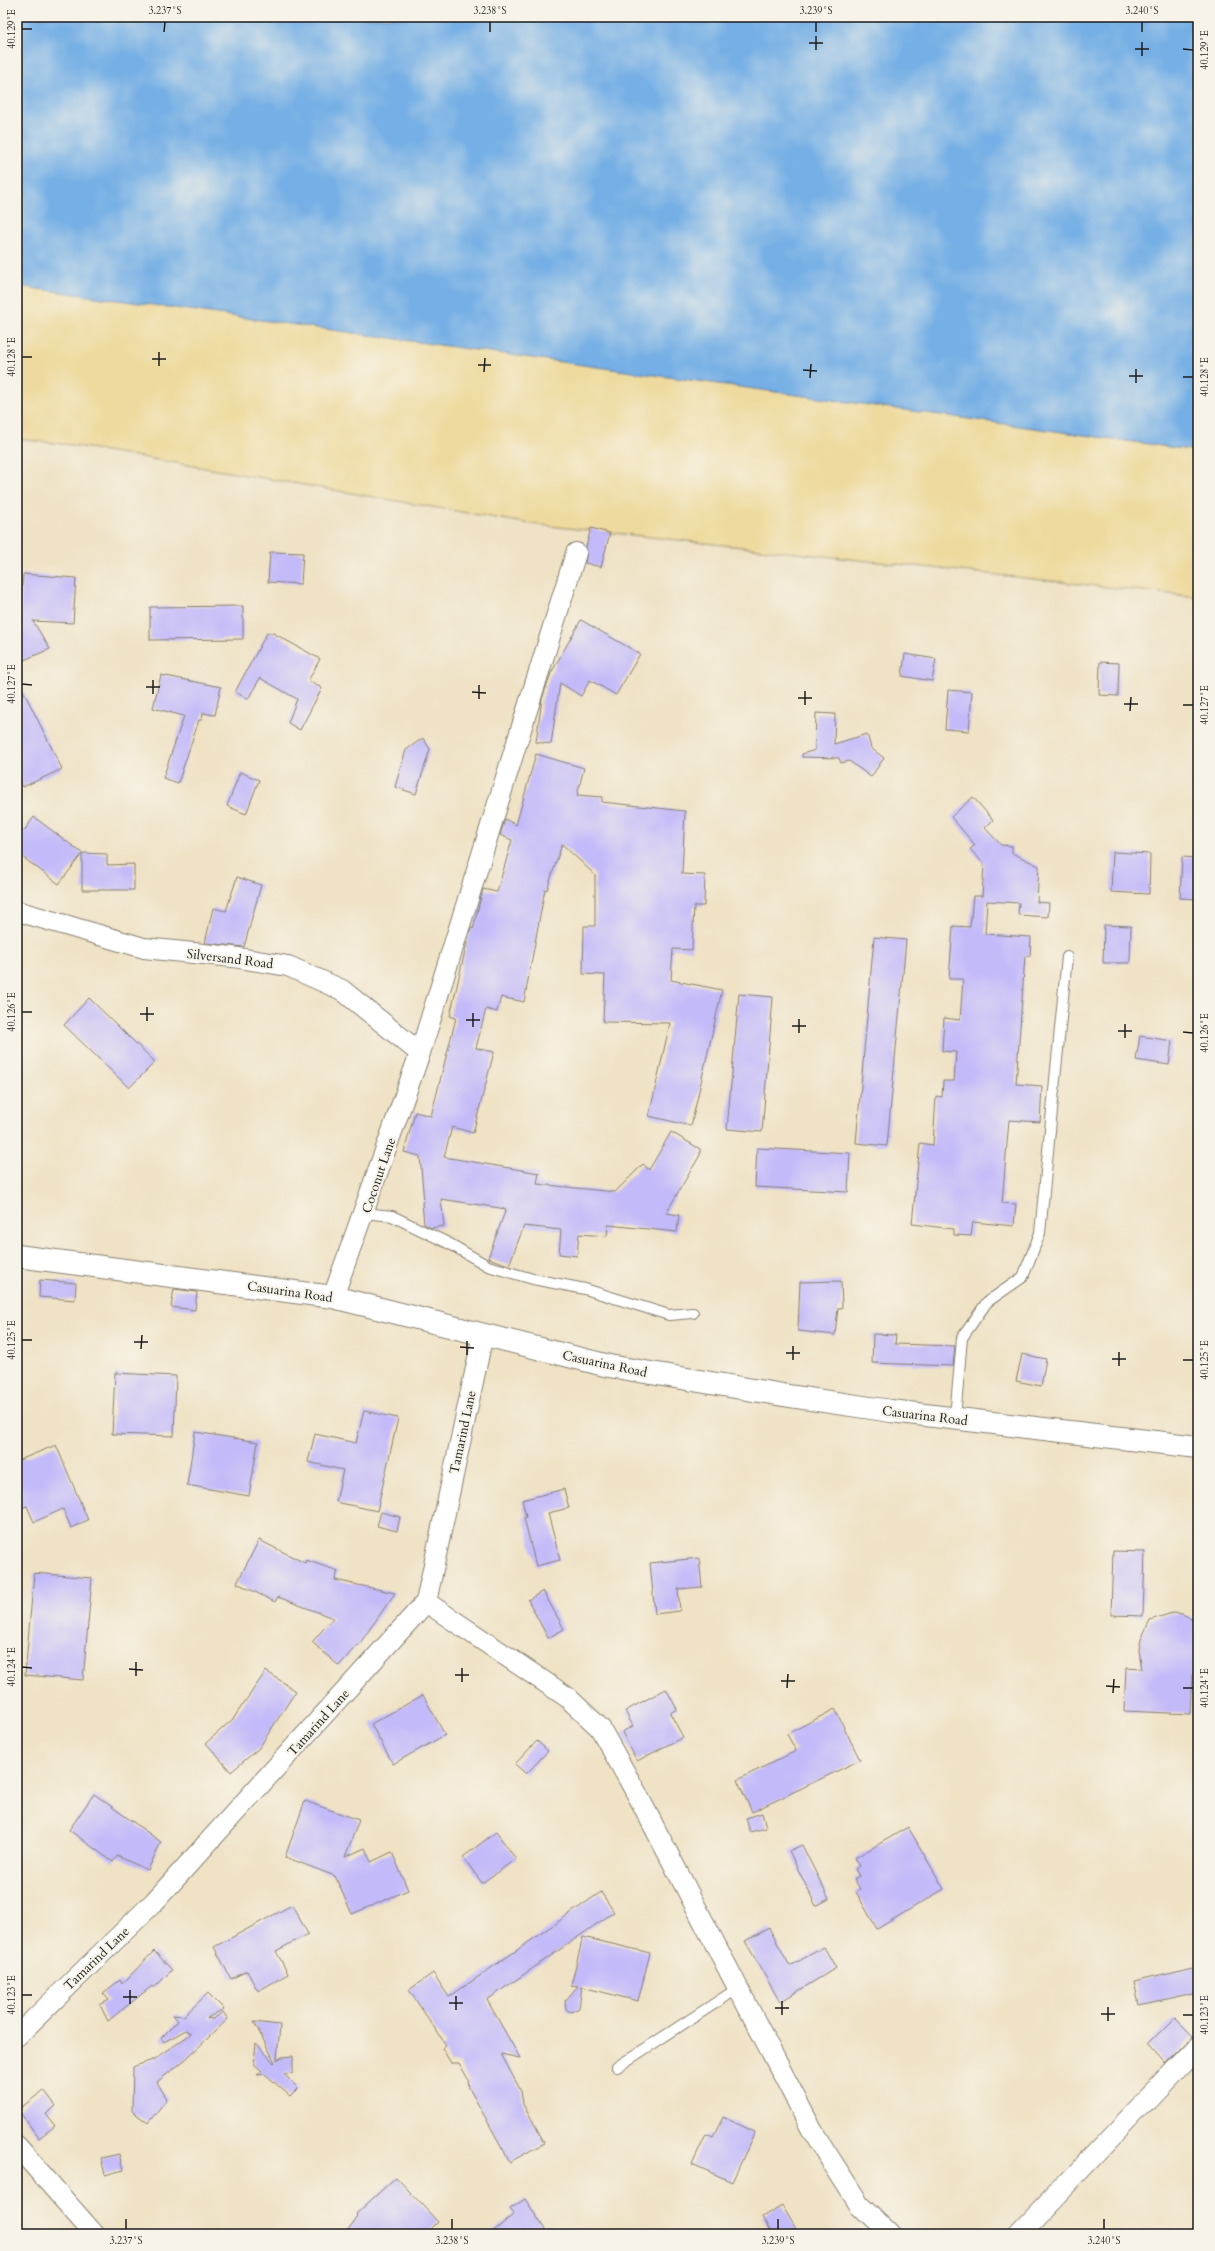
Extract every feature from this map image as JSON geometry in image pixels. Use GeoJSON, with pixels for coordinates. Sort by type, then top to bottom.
{"type":"FeatureCollection","features":[{"type":"Feature","properties":{"kind":"street","name":"Coconut Lane"},"geometry":{"type":"LineString","coordinates":[[333,1297],[420,1053],[576,553]]}},
{"type":"Feature","properties":{"kind":"street","name":"Silversand Road"},"geometry":{"type":"LineString","coordinates":[[17,911],[144,948],[288,966],[342,990],[420,1053]]}},
{"type":"Feature","properties":{"kind":"street","name":"Casuarina Road"},"geometry":{"type":"LineString","coordinates":[[17,1256],[333,1297],[609,1366],[789,1396],[955,1418],[1198,1447]]}},
{"type":"Feature","properties":{"kind":"street","name":"Tamarind Lane"},"geometry":{"type":"LineString","coordinates":[[17,2036],[154,1902],[426,1602],[483,1335]]}},
{"type":"Feature","properties":{"kind":"street"},"geometry":{"type":"LineString","coordinates":[[426,1602],[567,1697],[600,1728],[637,1794],[737,1989],[813,2132],[834,2168],[859,2204],[890,2234]]}},
{"type":"Feature","properties":{"kind":"street"},"geometry":{"type":"LineString","coordinates":[[1019,2234],[1198,2046]]}},
{"type":"Feature","properties":{"kind":"street"},"geometry":{"type":"LineString","coordinates":[[17,2146],[94,2234]]}},
{"type":"Feature","properties":{"kind":"lane"},"geometry":{"type":"LineString","coordinates":[[955,1418],[962,1338],[987,1302],[1023,1277],[1040,1233],[1067,957]]}},
{"type":"Feature","properties":{"kind":"lane"},"geometry":{"type":"LineString","coordinates":[[364,1213],[392,1216],[450,1244],[488,1266],[533,1279],[585,1289],[669,1315],[693,1313]]}},
{"type":"Feature","properties":{"kind":"lane"},"geometry":{"type":"LineString","coordinates":[[617,2067],[737,1989]]}},
{"type":"Feature","properties":{"kind":"sand"},"geometry":{"type":"Polygon","coordinates":[[[17,284],[1198,451],[1198,597],[531,524],[71,445],[17,439],[17,284]]]}},
{"type":"Feature","properties":{"kind":"water"},"geometry":{"type":"Polygon","coordinates":[[[17,17],[1198,17],[1198,451],[17,286],[17,17]]]}},
{"type":"Feature","properties":{"kind":"building"},"geometry":{"type":"Polygon","coordinates":[[[591,528],[610,533],[601,567],[585,563],[587,551],[586,547],[591,528]]]}},
{"type":"Feature","properties":{"kind":"building"},"geometry":{"type":"Polygon","coordinates":[[[270,552],[303,553],[301,584],[268,582],[270,552]]]}},
{"type":"Feature","properties":{"kind":"building"},"geometry":{"type":"Polygon","coordinates":[[[23,574],[76,578],[73,623],[33,621],[50,649],[17,663],[17,627],[19,626],[23,574]]]}},
{"type":"Feature","properties":{"kind":"building"},"geometry":{"type":"Polygon","coordinates":[[[243,606],[243,639],[150,640],[150,607],[243,606]]]}},
{"type":"Feature","properties":{"kind":"building"},"geometry":{"type":"Polygon","coordinates":[[[581,620],[640,654],[616,695],[590,680],[581,696],[560,683],[551,744],[536,742],[542,699],[551,673],[581,620]]]}},
{"type":"Feature","properties":{"kind":"building"},"geometry":{"type":"Polygon","coordinates":[[[267,633],[273,633],[320,659],[308,681],[322,688],[300,730],[288,723],[297,699],[260,678],[248,699],[235,692],[267,633]]]}},
{"type":"Feature","properties":{"kind":"building"},"geometry":{"type":"Polygon","coordinates":[[[905,654],[936,659],[932,681],[902,676],[905,654]]]}},
{"type":"Feature","properties":{"kind":"building"},"geometry":{"type":"Polygon","coordinates":[[[1100,662],[1119,663],[1118,696],[1099,695],[1100,662]]]}},
{"type":"Feature","properties":{"kind":"building"},"geometry":{"type":"Polygon","coordinates":[[[161,675],[221,687],[215,715],[203,713],[202,720],[199,720],[178,783],[163,778],[184,716],[153,708],[161,675]]]}},
{"type":"Feature","properties":{"kind":"building"},"geometry":{"type":"Polygon","coordinates":[[[17,678],[62,769],[23,787],[17,771],[17,678]]]}},
{"type":"Feature","properties":{"kind":"building"},"geometry":{"type":"Polygon","coordinates":[[[948,690],[972,692],[969,731],[945,729],[948,690]]]}},
{"type":"Feature","properties":{"kind":"building"},"geometry":{"type":"Polygon","coordinates":[[[816,713],[835,714],[834,744],[867,734],[871,748],[884,758],[871,777],[849,761],[841,763],[839,758],[802,757],[802,754],[815,750],[816,713]]]}},
{"type":"Feature","properties":{"kind":"building"},"geometry":{"type":"Polygon","coordinates":[[[423,738],[430,749],[416,794],[395,787],[406,750],[423,738]]]}},
{"type":"Feature","properties":{"kind":"building"},"geometry":{"type":"Polygon","coordinates":[[[536,754],[584,768],[577,795],[602,797],[602,802],[685,811],[682,874],[705,875],[704,906],[694,906],[692,950],[673,949],[671,980],[722,990],[691,1126],[649,1116],[670,1023],[603,1022],[605,975],[583,974],[584,926],[595,926],[595,875],[562,844],[547,890],[545,889],[524,1002],[501,997],[497,1012],[486,1009],[476,1048],[494,1052],[473,1133],[452,1127],[444,1157],[539,1173],[537,1184],[615,1192],[643,1164],[649,1170],[671,1132],[700,1149],[700,1155],[666,1213],[679,1215],[677,1232],[608,1225],[607,1236],[579,1234],[577,1256],[559,1254],[561,1230],[524,1226],[509,1265],[488,1258],[506,1209],[441,1199],[444,1226],[431,1228],[424,1224],[422,1202],[424,1202],[420,1156],[404,1152],[415,1112],[431,1116],[456,1018],[450,1016],[468,938],[471,928],[473,929],[483,889],[497,892],[512,840],[500,835],[505,819],[516,825],[536,754]]]}},
{"type":"Feature","properties":{"kind":"building"},"geometry":{"type":"Polygon","coordinates":[[[240,772],[259,780],[246,814],[227,806],[240,772]]]}},
{"type":"Feature","properties":{"kind":"building"},"geometry":{"type":"Polygon","coordinates":[[[973,797],[993,820],[985,828],[1001,845],[1012,846],[1012,853],[1039,866],[1037,902],[1049,903],[1048,917],[1018,915],[1019,903],[987,901],[985,934],[1031,937],[1030,956],[1025,956],[1016,1084],[1042,1086],[1040,1122],[1009,1120],[1002,1203],[1016,1204],[1014,1226],[973,1222],[971,1236],[954,1235],[954,1229],[912,1224],[920,1143],[933,1145],[936,1096],[942,1097],[943,1081],[954,1081],[956,1052],[942,1051],[944,1018],[960,1020],[963,979],[949,979],[953,926],[970,927],[973,896],[982,896],[984,864],[970,849],[975,845],[951,817],[973,797]]]}},
{"type":"Feature","properties":{"kind":"building"},"geometry":{"type":"Polygon","coordinates":[[[34,817],[82,853],[107,854],[107,865],[134,864],[134,890],[82,890],[82,854],[59,884],[17,853],[17,826],[24,831],[34,817]]]}},
{"type":"Feature","properties":{"kind":"building"},"geometry":{"type":"Polygon","coordinates":[[[1113,852],[1150,854],[1149,894],[1111,892],[1113,852]]]}},
{"type":"Feature","properties":{"kind":"building"},"geometry":{"type":"Polygon","coordinates":[[[1182,857],[1198,858],[1198,899],[1180,898],[1182,857]]]}},
{"type":"Feature","properties":{"kind":"building"},"geometry":{"type":"Polygon","coordinates":[[[237,877],[261,885],[244,947],[205,943],[213,908],[226,911],[237,877]]]}},
{"type":"Feature","properties":{"kind":"building"},"geometry":{"type":"Polygon","coordinates":[[[1104,925],[1131,926],[1130,963],[1103,963],[1104,925]]]}},
{"type":"Feature","properties":{"kind":"building"},"geometry":{"type":"Polygon","coordinates":[[[874,937],[906,940],[887,1146],[856,1143],[874,937]]]}},
{"type":"Feature","properties":{"kind":"building"},"geometry":{"type":"Polygon","coordinates":[[[739,994],[773,997],[762,1132],[727,1129],[739,994]]]}},
{"type":"Feature","properties":{"kind":"building"},"geometry":{"type":"Polygon","coordinates":[[[89,998],[155,1062],[129,1088],[64,1025],[89,998]]]}},
{"type":"Feature","properties":{"kind":"building"},"geometry":{"type":"Polygon","coordinates":[[[1140,1036],[1172,1041],[1169,1065],[1136,1060],[1140,1036]]]}},
{"type":"Feature","properties":{"kind":"building"},"geometry":{"type":"Polygon","coordinates":[[[757,1148],[850,1153],[848,1192],[755,1187],[757,1148]]]}},
{"type":"Feature","properties":{"kind":"building"},"geometry":{"type":"Polygon","coordinates":[[[40,1280],[76,1283],[75,1300],[39,1297],[40,1280]]]}},
{"type":"Feature","properties":{"kind":"building"},"geometry":{"type":"Polygon","coordinates":[[[841,1281],[842,1308],[838,1308],[835,1335],[798,1331],[800,1282],[841,1281]]]}},
{"type":"Feature","properties":{"kind":"building"},"geometry":{"type":"Polygon","coordinates":[[[174,1289],[197,1292],[195,1310],[171,1307],[174,1289]]]}},
{"type":"Feature","properties":{"kind":"building"},"geometry":{"type":"Polygon","coordinates":[[[873,1334],[896,1335],[895,1344],[955,1346],[953,1366],[872,1363],[873,1334]]]}},
{"type":"Feature","properties":{"kind":"building"},"geometry":{"type":"Polygon","coordinates":[[[1022,1354],[1046,1359],[1041,1386],[1016,1381],[1022,1354]]]}},
{"type":"Feature","properties":{"kind":"building"},"geometry":{"type":"Polygon","coordinates":[[[115,1373],[176,1376],[174,1436],[112,1434],[115,1373]]]}},
{"type":"Feature","properties":{"kind":"building"},"geometry":{"type":"Polygon","coordinates":[[[364,1411],[398,1418],[377,1511],[336,1502],[343,1470],[308,1462],[315,1434],[356,1443],[364,1411]]]}},
{"type":"Feature","properties":{"kind":"building"},"geometry":{"type":"Polygon","coordinates":[[[195,1432],[258,1442],[249,1496],[187,1485],[195,1432]]]}},
{"type":"Feature","properties":{"kind":"building"},"geometry":{"type":"Polygon","coordinates":[[[56,1445],[88,1520],[71,1528],[63,1509],[34,1522],[27,1506],[17,1510],[17,1461],[56,1445]]]}},
{"type":"Feature","properties":{"kind":"building"},"geometry":{"type":"Polygon","coordinates":[[[564,1489],[569,1508],[548,1513],[560,1560],[536,1566],[524,1518],[526,1517],[522,1500],[564,1489]]]}},
{"type":"Feature","properties":{"kind":"building"},"geometry":{"type":"Polygon","coordinates":[[[381,1512],[400,1517],[397,1531],[377,1526],[381,1512]]]}},
{"type":"Feature","properties":{"kind":"building"},"geometry":{"type":"Polygon","coordinates":[[[259,1540],[305,1563],[306,1560],[338,1571],[335,1580],[395,1593],[358,1646],[357,1645],[339,1666],[312,1642],[333,1618],[278,1597],[275,1602],[237,1583],[259,1540]]]}},
{"type":"Feature","properties":{"kind":"building"},"geometry":{"type":"Polygon","coordinates":[[[1113,1551],[1145,1552],[1143,1616],[1111,1615],[1113,1551]]]}},
{"type":"Feature","properties":{"kind":"building"},"geometry":{"type":"Polygon","coordinates":[[[699,1558],[702,1587],[678,1589],[680,1611],[655,1614],[650,1563],[699,1558]]]}},
{"type":"Feature","properties":{"kind":"building"},"geometry":{"type":"Polygon","coordinates":[[[34,1573],[92,1578],[83,1680],[25,1675],[34,1573]]]}},
{"type":"Feature","properties":{"kind":"building"},"geometry":{"type":"Polygon","coordinates":[[[543,1591],[564,1629],[548,1638],[528,1600],[543,1591]]]}},
{"type":"Feature","properties":{"kind":"building"},"geometry":{"type":"Polygon","coordinates":[[[1172,1613],[1182,1614],[1198,1621],[1198,1668],[1192,1675],[1190,1714],[1124,1711],[1126,1668],[1142,1669],[1139,1650],[1141,1639],[1150,1620],[1172,1613]]]}},
{"type":"Feature","properties":{"kind":"building"},"geometry":{"type":"Polygon","coordinates":[[[266,1671],[296,1691],[259,1748],[231,1772],[206,1743],[233,1719],[266,1671]]]}},
{"type":"Feature","properties":{"kind":"building"},"geometry":{"type":"Polygon","coordinates":[[[666,1689],[677,1709],[670,1713],[683,1737],[637,1761],[622,1732],[633,1726],[625,1711],[666,1689]]]}},
{"type":"Feature","properties":{"kind":"building"},"geometry":{"type":"Polygon","coordinates":[[[423,1695],[445,1735],[393,1764],[371,1724],[423,1695]]]}},
{"type":"Feature","properties":{"kind":"building"},"geometry":{"type":"Polygon","coordinates":[[[835,1709],[860,1760],[752,1812],[737,1780],[796,1751],[787,1734],[835,1709]]]}},
{"type":"Feature","properties":{"kind":"building"},"geometry":{"type":"Polygon","coordinates":[[[537,1741],[548,1751],[526,1774],[515,1764],[537,1741]]]}},
{"type":"Feature","properties":{"kind":"building"},"geometry":{"type":"Polygon","coordinates":[[[94,1794],[161,1842],[148,1870],[117,1856],[113,1862],[69,1830],[94,1794]]]}},
{"type":"Feature","properties":{"kind":"building"},"geometry":{"type":"Polygon","coordinates":[[[305,1801],[359,1820],[345,1857],[365,1848],[371,1862],[392,1852],[408,1890],[352,1914],[335,1876],[285,1857],[305,1801]]]}},
{"type":"Feature","properties":{"kind":"building"},"geometry":{"type":"Polygon","coordinates":[[[762,1813],[766,1828],[750,1832],[746,1818],[762,1813]]]}},
{"type":"Feature","properties":{"kind":"building"},"geometry":{"type":"Polygon","coordinates":[[[908,1827],[944,1889],[877,1929],[856,1892],[860,1889],[854,1879],[859,1876],[855,1869],[860,1866],[855,1858],[908,1827]]]}},
{"type":"Feature","properties":{"kind":"building"},"geometry":{"type":"Polygon","coordinates":[[[496,1832],[516,1859],[482,1883],[463,1857],[496,1832]]]}},
{"type":"Feature","properties":{"kind":"building"},"geometry":{"type":"Polygon","coordinates":[[[802,1845],[829,1899],[816,1906],[789,1851],[802,1845]]]}},
{"type":"Feature","properties":{"kind":"building"},"geometry":{"type":"Polygon","coordinates":[[[601,1892],[614,1912],[487,2000],[520,2058],[501,2054],[521,2091],[523,2104],[544,2143],[510,2162],[469,2088],[468,2079],[459,2063],[451,2063],[442,2048],[446,2045],[409,1990],[433,1973],[449,1997],[601,1892]]]}},
{"type":"Feature","properties":{"kind":"building"},"geometry":{"type":"Polygon","coordinates":[[[292,1905],[308,1934],[276,1951],[288,1974],[258,1991],[247,1971],[231,1979],[214,1947],[292,1905]]]}},
{"type":"Feature","properties":{"kind":"building"},"geometry":{"type":"Polygon","coordinates":[[[769,1928],[790,1966],[824,1947],[836,1968],[780,2002],[745,1941],[769,1928]]]}},
{"type":"Feature","properties":{"kind":"building"},"geometry":{"type":"Polygon","coordinates":[[[583,1937],[650,1953],[638,2001],[582,1987],[579,2008],[571,2012],[566,2010],[565,2001],[578,1986],[571,1985],[583,1937]]]}},
{"type":"Feature","properties":{"kind":"building"},"geometry":{"type":"Polygon","coordinates":[[[154,1951],[172,1970],[154,1988],[152,1986],[108,2021],[100,2005],[109,2000],[103,1993],[120,1980],[122,1984],[154,1951]]]}},
{"type":"Feature","properties":{"kind":"building"},"geometry":{"type":"Polygon","coordinates":[[[1198,1966],[1198,1992],[1139,2005],[1134,1981],[1198,1966]]]}},
{"type":"Feature","properties":{"kind":"building"},"geometry":{"type":"Polygon","coordinates":[[[208,1993],[224,2009],[207,2018],[213,2019],[223,2012],[228,2019],[186,2059],[157,2082],[167,2099],[148,2123],[132,2111],[133,2067],[155,2059],[191,2034],[186,2030],[164,2042],[161,2038],[178,2021],[173,2015],[184,2016],[208,1993]]]}},
{"type":"Feature","properties":{"kind":"building"},"geometry":{"type":"Polygon","coordinates":[[[1174,2017],[1193,2036],[1165,2064],[1147,2044],[1174,2017]]]}},
{"type":"Feature","properties":{"kind":"building"},"geometry":{"type":"Polygon","coordinates":[[[254,2022],[280,2025],[277,2060],[282,2057],[293,2056],[293,2073],[284,2074],[298,2088],[290,2096],[265,2074],[257,2075],[262,2071],[254,2064],[256,2043],[274,2063],[275,2062],[254,2022]]]}},
{"type":"Feature","properties":{"kind":"building"},"geometry":{"type":"Polygon","coordinates":[[[44,2090],[56,2106],[46,2114],[55,2126],[39,2138],[18,2110],[44,2090]]]}},
{"type":"Feature","properties":{"kind":"building"},"geometry":{"type":"Polygon","coordinates":[[[723,2117],[755,2132],[732,2182],[692,2164],[706,2134],[713,2137],[723,2117]]]}},
{"type":"Feature","properties":{"kind":"building"},"geometry":{"type":"Polygon","coordinates":[[[119,2154],[123,2170],[105,2175],[101,2158],[119,2154]]]}},
{"type":"Feature","properties":{"kind":"building"},"geometry":{"type":"Polygon","coordinates":[[[396,2177],[438,2222],[426,2234],[345,2234],[358,2216],[356,2214],[396,2177]]]}},
{"type":"Feature","properties":{"kind":"building"},"geometry":{"type":"Polygon","coordinates":[[[525,2199],[548,2234],[490,2234],[514,2214],[510,2209],[525,2199]]]}},
{"type":"Feature","properties":{"kind":"building"},"geometry":{"type":"Polygon","coordinates":[[[782,2205],[799,2234],[772,2234],[762,2217],[782,2205]]]}}]}
